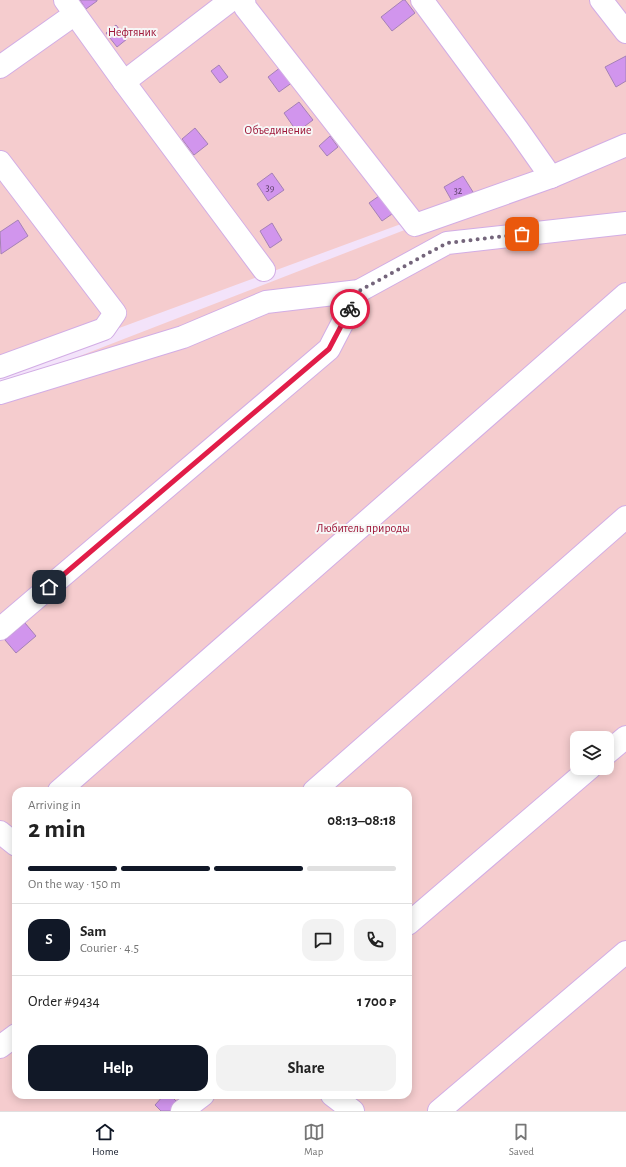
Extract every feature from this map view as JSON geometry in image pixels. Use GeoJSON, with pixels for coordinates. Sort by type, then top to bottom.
{"type":"FeatureCollection","features":[{"type":"Feature","properties":{"kind":"lane"},"geometry":{"type":"LineString","coordinates":[[124,82],[231,0]]}},
{"type":"Feature","properties":{"kind":"lane"},"geometry":{"type":"LineString","coordinates":[[244,0],[245,7],[415,225],[551,177],[626,145]]}},
{"type":"Feature","properties":{"kind":"lane"},"geometry":{"type":"LineString","coordinates":[[422,0],[551,177]]}},
{"type":"Feature","properties":{"kind":"lane"},"geometry":{"type":"LineString","coordinates":[[601,0],[626,32]]}},
{"type":"Feature","properties":{"kind":"lane"},"geometry":{"type":"LineString","coordinates":[[0,67],[70,7],[264,270]]}},
{"type":"Feature","properties":{"kind":"lane"},"geometry":{"type":"LineString","coordinates":[[0,162],[115,313],[104,329],[0,367]]}},
{"type":"Feature","properties":{"kind":"lane"},"geometry":{"type":"LineString","coordinates":[[0,393],[183,337],[266,302],[359,291],[447,243],[626,222]]}},
{"type":"Feature","properties":{"kind":"lane"},"geometry":{"type":"LineString","coordinates":[[0,628],[329,349],[359,291]]}},
{"type":"Feature","properties":{"kind":"lane"},"geometry":{"type":"LineString","coordinates":[[64,787],[626,294]]}},
{"type":"Feature","properties":{"kind":"lane"},"geometry":{"type":"LineString","coordinates":[[319,787],[626,517]]}},
{"type":"Feature","properties":{"kind":"lane"},"geometry":{"type":"LineString","coordinates":[[614,747],[626,737]]}},
{"type":"Feature","properties":{"kind":"lane"},"geometry":{"type":"LineString","coordinates":[[412,921],[582,775]]}},
{"type":"Feature","properties":{"kind":"lane"},"geometry":{"type":"LineString","coordinates":[[439,1111],[626,952]]}},
{"type":"Feature","properties":{"kind":"lane"},"geometry":{"type":"LineString","coordinates":[[0,1047],[12,1038]]}},
{"type":"Feature","properties":{"kind":"lane"},"geometry":{"type":"LineString","coordinates":[[182,1111],[198,1099]]}},
{"type":"Feature","properties":{"kind":"lane"},"geometry":{"type":"LineString","coordinates":[[337,1099],[353,1111]]}},
{"type":"Feature","properties":{"kind":"green space","name":"Объединение"},"geometry":{"type":"Polygon","coordinates":[[[0,0],[53,0],[117,90],[233,0],[626,0],[626,141],[0,372],[0,0]]]}},
{"type":"Feature","properties":{"kind":"green space","name":"Нефтяник"},"geometry":{"type":"Polygon","coordinates":[[[72,0],[220,0],[126,76],[72,0]]]}},
{"type":"Feature","properties":{"kind":"green space","name":"Любитель природы"},"geometry":{"type":"Polygon","coordinates":[[[626,154],[626,1111],[0,1111],[0,387],[420,224],[626,154]]]}},
{"type":"Feature","properties":{"kind":"building"},"geometry":{"type":"Polygon","coordinates":[[[80,0],[97,0],[97,1],[86,9],[80,0]]]}},
{"type":"Feature","properties":{"kind":"building"},"geometry":{"type":"Polygon","coordinates":[[[405,0],[415,13],[392,31],[381,17],[405,0]]]}},
{"type":"Feature","properties":{"kind":"building"},"geometry":{"type":"Polygon","coordinates":[[[116,25],[127,39],[117,47],[106,33],[116,25]]]}},
{"type":"Feature","properties":{"kind":"building"},"geometry":{"type":"Polygon","coordinates":[[[626,56],[626,81],[616,87],[605,67],[626,56]]]}},
{"type":"Feature","properties":{"kind":"building"},"geometry":{"type":"Polygon","coordinates":[[[219,65],[228,77],[220,83],[211,71],[219,65]]]}},
{"type":"Feature","properties":{"kind":"building"},"geometry":{"type":"Polygon","coordinates":[[[281,67],[293,82],[279,92],[268,77],[281,67]]]}},
{"type":"Feature","properties":{"kind":"building"},"geometry":{"type":"Polygon","coordinates":[[[299,102],[313,120],[297,132],[284,113],[299,102]]]}},
{"type":"Feature","properties":{"kind":"building"},"geometry":{"type":"Polygon","coordinates":[[[195,128],[208,144],[194,155],[182,139],[195,128]]]}},
{"type":"Feature","properties":{"kind":"building"},"geometry":{"type":"Polygon","coordinates":[[[330,136],[338,147],[327,156],[319,146],[330,136]]]}},
{"type":"Feature","properties":{"kind":"building"},"geometry":{"type":"Polygon","coordinates":[[[272,173],[284,190],[268,201],[257,184],[272,173]]]}},
{"type":"Feature","properties":{"kind":"building"},"geometry":{"type":"Polygon","coordinates":[[[463,176],[473,192],[453,203],[444,187],[463,176]]]}},
{"type":"Feature","properties":{"kind":"building"},"geometry":{"type":"Polygon","coordinates":[[[379,196],[392,214],[382,221],[369,203],[379,196]]]}},
{"type":"Feature","properties":{"kind":"building"},"geometry":{"type":"Polygon","coordinates":[[[18,220],[28,236],[1,254],[0,232],[18,220]]]}},
{"type":"Feature","properties":{"kind":"building"},"geometry":{"type":"Polygon","coordinates":[[[272,223],[282,240],[270,248],[260,231],[272,223]]]}},
{"type":"Feature","properties":{"kind":"building"},"geometry":{"type":"Polygon","coordinates":[[[25,623],[36,636],[16,653],[5,640],[25,623]]]}},
{"type":"Feature","properties":{"kind":"building"},"geometry":{"type":"Polygon","coordinates":[[[160,1099],[174,1099],[182,1107],[178,1111],[161,1111],[155,1105],[160,1099]]]}},
{"type":"Feature","properties":{"kind":"way so far"},"geometry":{"type":"LineString","coordinates":[[350,309],[359,291],[447,243],[522,234]]}},
{"type":"Feature","properties":{"kind":"route"},"geometry":{"type":"LineString","coordinates":[[49,587],[329,349],[350,309]]}}]}
